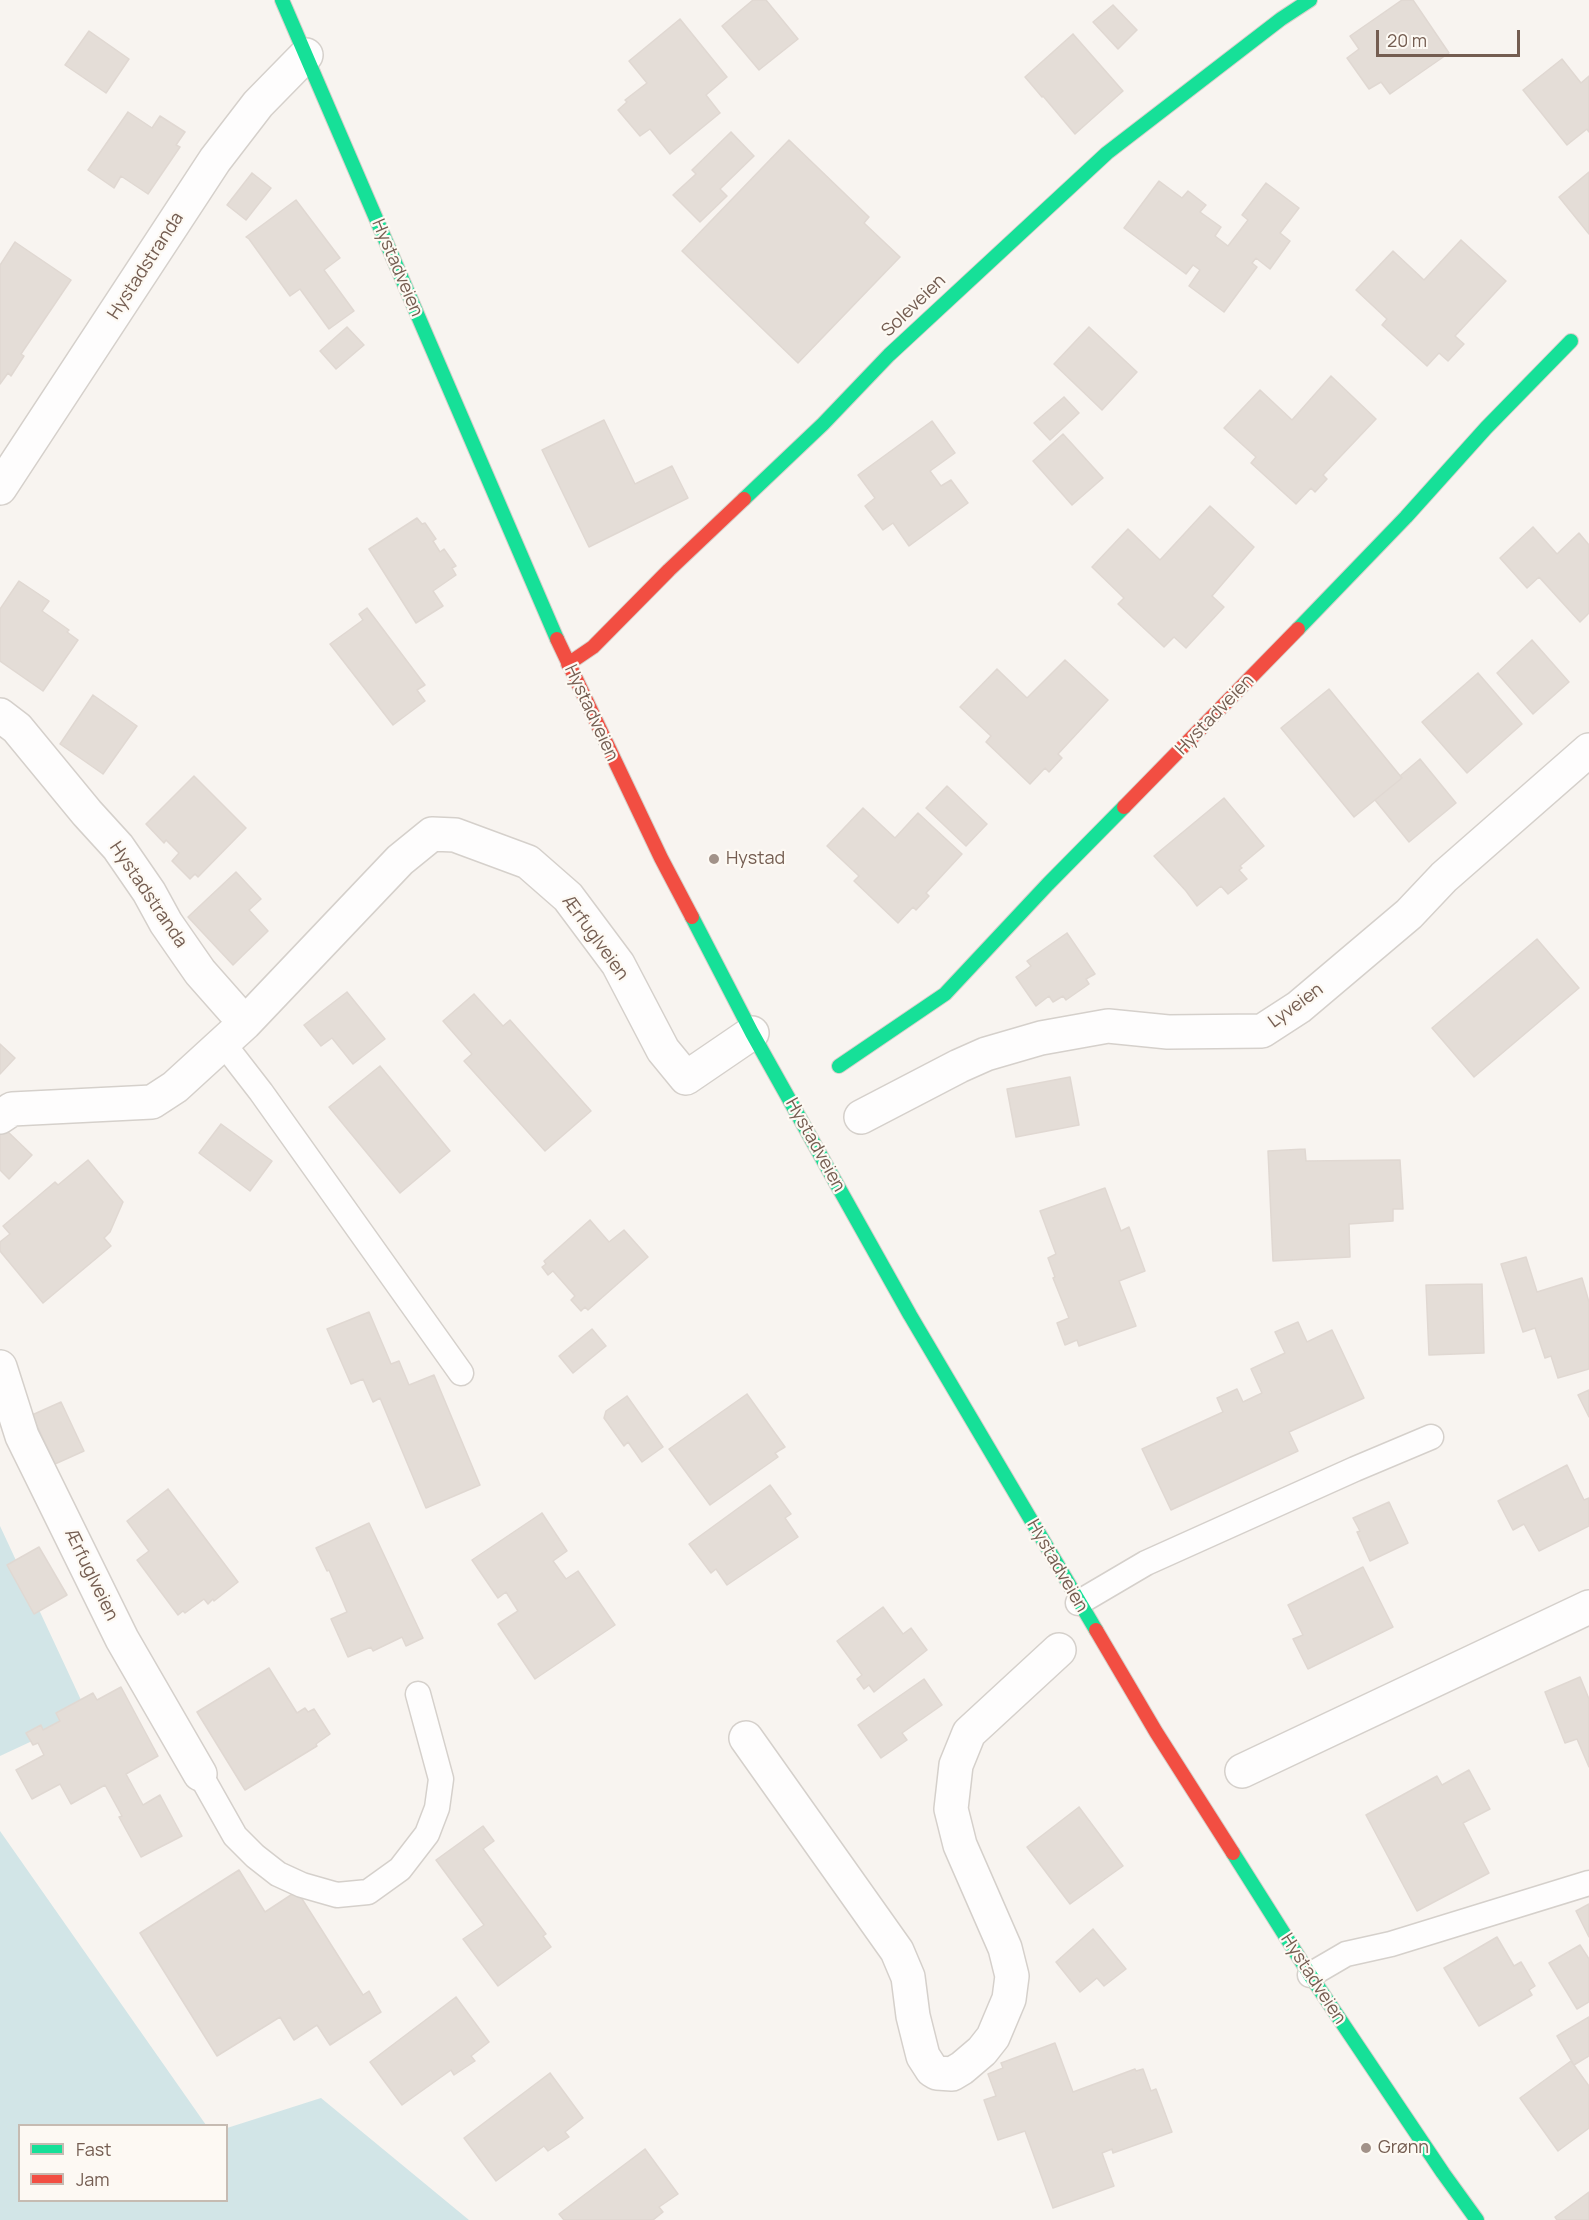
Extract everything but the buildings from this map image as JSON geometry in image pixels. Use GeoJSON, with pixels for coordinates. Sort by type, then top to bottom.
{"type":"FeatureCollection","features":[{"type":"Feature","properties":{"kind":"main road","name":"Hystadveien"},"geometry":{"type":"LineString","coordinates":[[282,0],[568,664],[661,858],[752,1034],[910,1315],[1156,1732],[1310,1975],[1477,2220]]}},
{"type":"Feature","properties":{"kind":"main road","name":"Soleveien"},"geometry":{"type":"LineString","coordinates":[[568,664],[593,647],[669,570],[823,424],[889,355],[1107,153],[1277,10],[1310,0]]}},
{"type":"Feature","properties":{"kind":"main road","name":"Hystadveien"},"geometry":{"type":"LineString","coordinates":[[839,1066],[945,994],[1048,884],[1398,525],[1486,428],[1571,341]]}},
{"type":"Feature","properties":{"kind":"street","name":"Hystadstranda"},"geometry":{"type":"LineString","coordinates":[[0,488],[215,160],[258,104],[306,55]]}},
{"type":"Feature","properties":{"kind":"street","name":"Hystadstranda"},"geometry":{"type":"LineString","coordinates":[[0,716],[17,728],[118,847],[200,972],[234,1033]]}},
{"type":"Feature","properties":{"kind":"street","name":"Lyveien"},"geometry":{"type":"LineString","coordinates":[[861,1117],[986,1054],[1041,1038],[1108,1026],[1168,1032],[1262,1031],[1299,1007],[1409,914],[1444,877],[1589,750]]}},
{"type":"Feature","properties":{"kind":"street","name":"Ærfuglveien"},"geometry":{"type":"LineString","coordinates":[[0,1118],[12,1109],[152,1102],[176,1087],[234,1033],[400,860],[432,834],[455,835],[528,862],[568,897],[618,964],[663,1050],[686,1078],[752,1034]]}},
{"type":"Feature","properties":{"kind":"street","name":"Ærfuglveien"},"geometry":{"type":"LineString","coordinates":[[0,1367],[22,1436],[122,1639],[200,1774]]}},
{"type":"Feature","properties":{"kind":"street"},"geometry":{"type":"LineString","coordinates":[[1242,1771],[1589,1607]]}},
{"type":"Feature","properties":{"kind":"street"},"geometry":{"type":"LineString","coordinates":[[746,1738],[897,1951],[908,1977],[913,2016],[923,2056],[932,2070],[937,2073],[952,2074],[982,2051],[993,2037],[1009,1999],[1012,1976],[1005,1948],[960,1845],[951,1809],[956,1765],[969,1733],[1059,1650]]}},
{"type":"Feature","properties":{"kind":"lane"},"geometry":{"type":"LineString","coordinates":[[234,1033],[261,1092],[461,1373]]}},
{"type":"Feature","properties":{"kind":"lane"},"geometry":{"type":"LineString","coordinates":[[1078,1603],[1146,1563],[1431,1437]]}},
{"type":"Feature","properties":{"kind":"lane"},"geometry":{"type":"LineString","coordinates":[[200,1774],[235,1836],[278,1874],[302,1885],[337,1895],[368,1892],[400,1869],[427,1834],[437,1808],[441,1779],[418,1694]]}},
{"type":"Feature","properties":{"kind":"lane"},"geometry":{"type":"LineString","coordinates":[[1310,1975],[1346,1954],[1391,1944],[1589,1883]]}},
{"type":"Feature","properties":{"kind":"shaded area"},"geometry":{"type":"Polygon","coordinates":[[[0,1526],[88,1715],[0,1756],[0,1526]]]}},
{"type":"Feature","properties":{"kind":"shaded area"},"geometry":{"type":"Polygon","coordinates":[[[0,1831],[205,2124],[18,2124],[18,2202],[228,2202],[228,2128],[321,2098],[469,2220],[0,2220],[0,1831]]]}},
{"type":"Feature","properties":{"kind":"traffic: fast"},"geometry":{"type":"LineString","coordinates":[[282,0],[557,639]]}},
{"type":"Feature","properties":{"kind":"traffic: fast"},"geometry":{"type":"LineString","coordinates":[[744,499],[823,424],[889,355],[1107,153],[1281,19],[1310,0]]}},
{"type":"Feature","properties":{"kind":"traffic: fast"},"geometry":{"type":"LineString","coordinates":[[1298,629],[1406,517],[1486,428],[1571,341]]}},
{"type":"Feature","properties":{"kind":"traffic: fast"},"geometry":{"type":"LineString","coordinates":[[839,1066],[945,994],[1124,807]]}},
{"type":"Feature","properties":{"kind":"traffic: fast"},"geometry":{"type":"LineString","coordinates":[[692,917],[752,1033],[910,1315],[1096,1630]]}},
{"type":"Feature","properties":{"kind":"traffic: fast"},"geometry":{"type":"LineString","coordinates":[[1233,1853],[1310,1975],[1477,2220]]}},
{"type":"Feature","properties":{"kind":"traffic: jam"},"geometry":{"type":"LineString","coordinates":[[568,664],[593,647],[744,499]]}},
{"type":"Feature","properties":{"kind":"traffic: jam"},"geometry":{"type":"LineString","coordinates":[[1124,807],[1298,629]]}},
{"type":"Feature","properties":{"kind":"traffic: jam"},"geometry":{"type":"LineString","coordinates":[[557,639],[661,858],[692,917]]}},
{"type":"Feature","properties":{"kind":"traffic: jam"},"geometry":{"type":"LineString","coordinates":[[1096,1630],[1156,1732],[1233,1853]]}},
{"type":"Feature","properties":{"kind":"place","name":"Hystad"},"geometry":{"type":"Point","coordinates":[714,859]}},
{"type":"Feature","properties":{"kind":"place","name":"Grønn"},"geometry":{"type":"Point","coordinates":[1366,2148]}}]}
